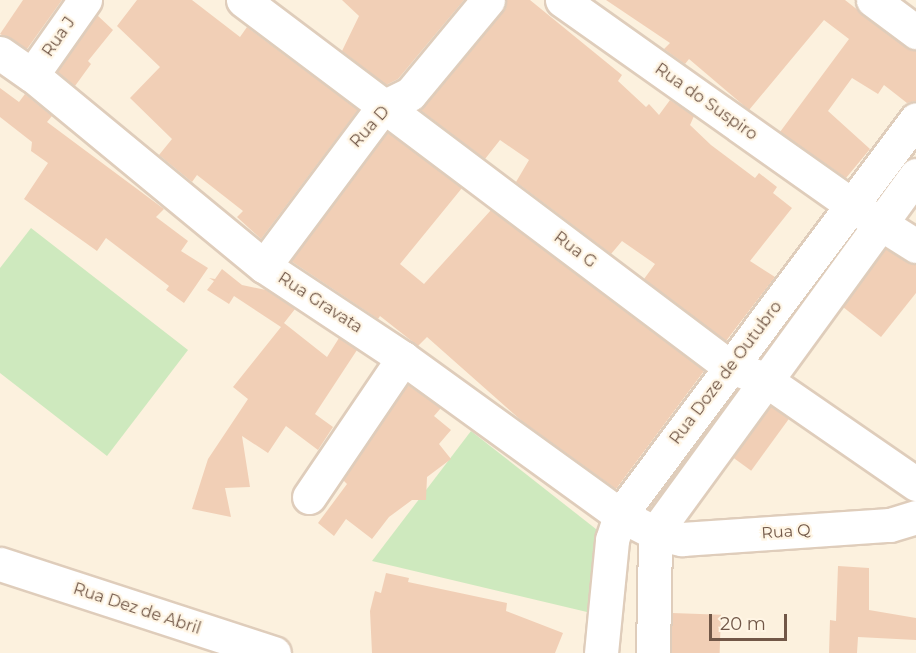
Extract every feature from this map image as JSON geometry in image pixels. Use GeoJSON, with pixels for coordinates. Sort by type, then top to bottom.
{"type":"FeatureCollection","features":[{"type":"Feature","properties":{"kind":"street","name":"Rua J"},"geometry":{"type":"LineString","coordinates":[[32,75],[85,0]]}},
{"type":"Feature","properties":{"kind":"street","name":"Rua G"},"geometry":{"type":"LineString","coordinates":[[243,0],[730,367],[764,379],[916,484]]}},
{"type":"Feature","properties":{"kind":"street","name":"Rua D"},"geometry":{"type":"LineString","coordinates":[[264,266],[383,107],[410,94],[488,0]]}},
{"type":"Feature","properties":{"kind":"street","name":"Rua do Suspiro"},"geometry":{"type":"LineString","coordinates":[[562,0],[851,205],[916,246]]}},
{"type":"Feature","properties":{"kind":"street"},"geometry":{"type":"LineString","coordinates":[[873,0],[916,32]]}},
{"type":"Feature","properties":{"kind":"street","name":"Rua Gravata"},"geometry":{"type":"LineString","coordinates":[[0,53],[32,75],[264,266],[403,358],[620,515],[655,533]]}},
{"type":"Feature","properties":{"kind":"street","name":"Rua Doze de Outubro"},"geometry":{"type":"LineString","coordinates":[[601,653],[612,540],[620,515],[916,119]]}},
{"type":"Feature","properties":{"kind":"street","name":"Rua Doze de Outubro"},"geometry":{"type":"LineString","coordinates":[[655,533],[764,379],[916,175]]}},
{"type":"Feature","properties":{"kind":"street"},"geometry":{"type":"LineString","coordinates":[[309,497],[403,358]]}},
{"type":"Feature","properties":{"kind":"street","name":"Rua Q"},"geometry":{"type":"LineString","coordinates":[[655,533],[682,539],[890,525],[916,517]]}},
{"type":"Feature","properties":{"kind":"street"},"geometry":{"type":"LineString","coordinates":[[653,653],[655,533]]}},
{"type":"Feature","properties":{"kind":"street","name":"Rua Dez de Abril"},"geometry":{"type":"LineString","coordinates":[[0,564],[274,653]]}},
{"type":"Feature","properties":{"kind":"street"},"geometry":{"type":"LineString","coordinates":[[605,613],[654,616]]}},
{"type":"Feature","properties":{"kind":"green space"},"geometry":{"type":"Polygon","coordinates":[[[31,228],[188,350],[107,456],[0,373],[0,268],[31,228]]]}},
{"type":"Feature","properties":{"kind":"green space"},"geometry":{"type":"Polygon","coordinates":[[[471,431],[601,533],[587,612],[372,561],[471,431]]]}},
{"type":"Feature","properties":{"kind":"building"},"geometry":{"type":"Polygon","coordinates":[[[23,0],[62,0],[27,49],[0,34],[23,0]]]}},
{"type":"Feature","properties":{"kind":"building"},"geometry":{"type":"Polygon","coordinates":[[[137,0],[192,0],[240,37],[247,27],[358,110],[261,239],[237,217],[243,211],[197,175],[192,182],[159,155],[172,139],[130,98],[160,67],[117,26],[137,0]]]}},
{"type":"Feature","properties":{"kind":"building"},"geometry":{"type":"Polygon","coordinates":[[[342,0],[464,0],[398,79],[386,85],[342,51],[359,16],[342,0]]]}},
{"type":"Feature","properties":{"kind":"building"},"geometry":{"type":"Polygon","coordinates":[[[506,0],[530,0],[622,75],[618,81],[646,107],[649,104],[659,115],[670,100],[694,116],[690,125],[711,145],[755,178],[759,173],[777,187],[773,193],[792,208],[750,261],[775,277],[726,341],[644,279],[655,264],[622,241],[611,254],[516,182],[529,160],[500,140],[485,159],[420,110],[502,12],[506,0]]]}},
{"type":"Feature","properties":{"kind":"building"},"geometry":{"type":"Polygon","coordinates":[[[606,0],[845,0],[905,47],[916,50],[916,101],[907,103],[884,85],[878,94],[852,78],[828,111],[870,149],[846,178],[780,132],[849,39],[824,20],[749,110],[689,59],[685,64],[664,49],[670,43],[606,0]]]}},
{"type":"Feature","properties":{"kind":"building"},"geometry":{"type":"Polygon","coordinates":[[[97,15],[113,30],[88,61],[91,64],[75,86],[57,72],[97,15]]]}},
{"type":"Feature","properties":{"kind":"building"},"geometry":{"type":"Polygon","coordinates":[[[0,88],[19,102],[25,94],[52,116],[47,122],[164,209],[156,217],[188,241],[181,251],[208,268],[184,303],[166,290],[169,286],[106,238],[97,251],[24,199],[48,163],[31,151],[32,142],[0,117],[0,88]]]}},
{"type":"Feature","properties":{"kind":"building"},"geometry":{"type":"Polygon","coordinates":[[[387,132],[462,188],[400,264],[424,284],[491,210],[704,371],[616,489],[523,422],[427,337],[418,346],[380,316],[378,319],[291,261],[387,132]]]}},
{"type":"Feature","properties":{"kind":"building"},"geometry":{"type":"Polygon","coordinates":[[[885,249],[916,265],[916,293],[881,337],[843,307],[885,249]]]}},
{"type":"Feature","properties":{"kind":"building"},"geometry":{"type":"Polygon","coordinates":[[[222,269],[242,285],[266,290],[295,309],[284,323],[327,357],[339,338],[357,350],[315,414],[333,427],[318,450],[286,426],[268,453],[242,436],[250,487],[225,488],[231,517],[192,509],[208,459],[248,399],[233,387],[281,327],[234,296],[229,304],[207,290],[214,281],[209,278],[215,279],[222,269]]]}},
{"type":"Feature","properties":{"kind":"building"},"geometry":{"type":"Polygon","coordinates":[[[408,385],[441,408],[434,416],[451,430],[439,444],[451,459],[427,477],[426,500],[412,500],[389,517],[372,539],[346,519],[334,536],[318,523],[347,484],[343,480],[408,385]]]}},
{"type":"Feature","properties":{"kind":"building"},"geometry":{"type":"Polygon","coordinates":[[[771,406],[789,419],[751,471],[733,458],[771,406]]]}},
{"type":"Feature","properties":{"kind":"building"},"geometry":{"type":"Polygon","coordinates":[[[838,566],[869,568],[869,610],[916,618],[916,640],[858,637],[857,653],[829,653],[830,620],[836,621],[838,566]]]}},
{"type":"Feature","properties":{"kind":"building"},"geometry":{"type":"Polygon","coordinates":[[[386,573],[409,578],[408,582],[507,603],[506,611],[563,633],[555,653],[372,653],[370,611],[375,591],[381,593],[386,573]]]}},
{"type":"Feature","properties":{"kind":"building"},"geometry":{"type":"Polygon","coordinates":[[[672,613],[721,615],[720,653],[671,653],[672,613]]]}}]}
